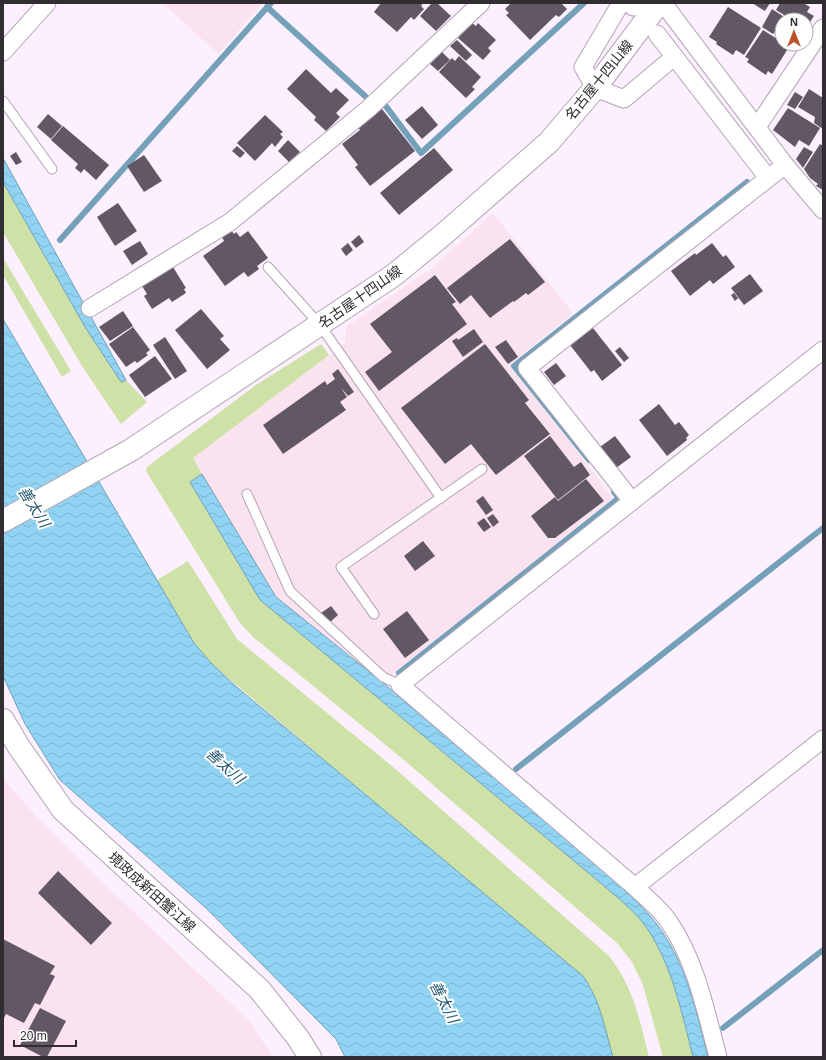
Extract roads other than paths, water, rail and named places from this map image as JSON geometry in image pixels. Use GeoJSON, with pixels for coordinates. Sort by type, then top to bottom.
{"type":"FeatureCollection","features":[{"type":"Feature","properties":{"kind":"main road","name":"名古屋十四山線"},"geometry":{"type":"LineString","coordinates":[[3,521],[121,456],[394,275],[444,234],[548,142],[595,88],[659,3]]}},
{"type":"Feature","properties":{"kind":"main road","name":"境政成新田蟹江線"},"geometry":{"type":"LineString","coordinates":[[3,720],[19,747],[63,810],[260,990],[298,1038],[310,1057]]}},
{"type":"Feature","properties":{"kind":"street"},"geometry":{"type":"LineString","coordinates":[[3,52],[47,3]]}},
{"type":"Feature","properties":{"kind":"street"},"geometry":{"type":"LineString","coordinates":[[90,308],[230,222],[368,109],[481,3]]}},
{"type":"Feature","properties":{"kind":"street"},"geometry":{"type":"LineString","coordinates":[[663,3],[785,165],[823,210]]}},
{"type":"Feature","properties":{"kind":"street"},"geometry":{"type":"LineString","coordinates":[[629,4],[583,67],[595,88],[624,99],[674,57]]}},
{"type":"Feature","properties":{"kind":"street"},"geometry":{"type":"LineString","coordinates":[[757,127],[823,28]]}},
{"type":"Feature","properties":{"kind":"street"},"geometry":{"type":"LineString","coordinates":[[657,34],[768,178]]}},
{"type":"Feature","properties":{"kind":"street"},"geometry":{"type":"LineString","coordinates":[[632,501],[527,368],[785,165]]}},
{"type":"Feature","properties":{"kind":"street"},"geometry":{"type":"LineString","coordinates":[[718,1057],[706,1010],[687,954],[669,921],[635,887],[400,685],[823,350]]}},
{"type":"Feature","properties":{"kind":"street"},"geometry":{"type":"LineString","coordinates":[[635,887],[823,739]]}},
{"type":"Feature","properties":{"kind":"lane"},"geometry":{"type":"LineString","coordinates":[[3,101],[52,170]]}},
{"type":"Feature","properties":{"kind":"lane"},"geometry":{"type":"LineString","coordinates":[[268,267],[320,325],[441,498]]}},
{"type":"Feature","properties":{"kind":"lane"},"geometry":{"type":"LineString","coordinates":[[374,614],[341,567],[482,469]]}},
{"type":"Feature","properties":{"kind":"lane"},"geometry":{"type":"LineString","coordinates":[[247,494],[290,590],[383,677],[400,685]]}},
{"type":"Feature","properties":{"kind":"water"},"geometry":{"type":"Polygon","coordinates":[[[3,158],[126,380],[121,382],[85,327],[3,182],[3,158]]]}},
{"type":"Feature","properties":{"kind":"water","name":"善太川"},"geometry":{"type":"Polygon","coordinates":[[[3,319],[194,643],[212,664],[239,689],[583,976],[598,1004],[613,1057],[345,1057],[336,1039],[207,909],[60,780],[25,724],[3,676],[3,319]]]}},
{"type":"Feature","properties":{"kind":"water"},"geometry":{"type":"Polygon","coordinates":[[[202,474],[276,597],[382,682],[620,885],[652,918],[675,954],[689,987],[708,1057],[693,1057],[680,1005],[668,970],[653,937],[639,918],[603,885],[260,600],[190,482],[202,474]]]}},
{"type":"Feature","properties":{"kind":"waterway"},"geometry":{"type":"LineString","coordinates":[[60,240],[271,3]]}},
{"type":"Feature","properties":{"kind":"waterway"},"geometry":{"type":"LineString","coordinates":[[385,105],[421,153],[584,3]]}},
{"type":"Feature","properties":{"kind":"waterway"},"geometry":{"type":"LineString","coordinates":[[267,7],[365,96]]}},
{"type":"Feature","properties":{"kind":"waterway"},"geometry":{"type":"LineString","coordinates":[[589,460],[514,366],[747,182]]}},
{"type":"Feature","properties":{"kind":"waterway"},"geometry":{"type":"LineString","coordinates":[[399,673],[619,498],[614,492]]}},
{"type":"Feature","properties":{"kind":"waterway"},"geometry":{"type":"LineString","coordinates":[[516,769],[823,528]]}},
{"type":"Feature","properties":{"kind":"waterway"},"geometry":{"type":"LineString","coordinates":[[723,1028],[823,950]]}}]}
